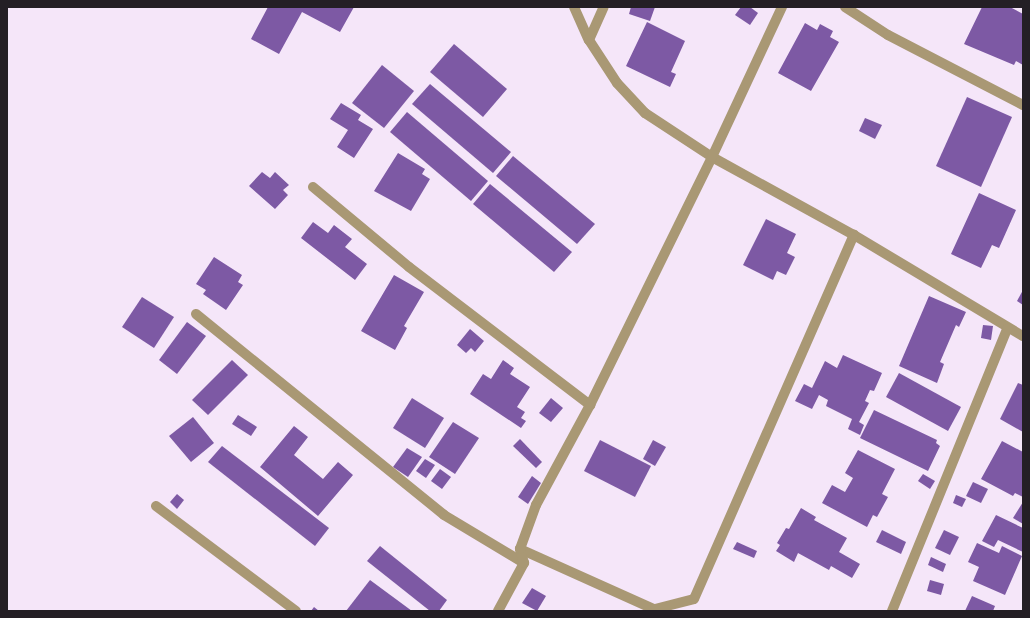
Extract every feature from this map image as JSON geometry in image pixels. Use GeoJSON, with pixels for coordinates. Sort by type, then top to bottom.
{"type":"FeatureCollection","features":[{"type":"Feature","properties":{"kind":"street"},"geometry":{"type":"LineString","coordinates":[[574,7],[589,40],[617,83],[645,112],[712,157],[854,235],[1007,329],[1023,336]]}},
{"type":"Feature","properties":{"kind":"street"},"geometry":{"type":"LineString","coordinates":[[589,40],[604,7]]}},
{"type":"Feature","properties":{"kind":"street"},"geometry":{"type":"LineString","coordinates":[[498,611],[524,563],[520,549],[536,505],[590,405],[712,157],[782,7]]}},
{"type":"Feature","properties":{"kind":"street"},"geometry":{"type":"LineString","coordinates":[[845,7],[888,35],[1023,105]]}},
{"type":"Feature","properties":{"kind":"street"},"geometry":{"type":"LineString","coordinates":[[313,188],[409,267],[590,405]]}},
{"type":"Feature","properties":{"kind":"street"},"geometry":{"type":"LineString","coordinates":[[520,549],[657,610],[694,599],[854,235]]}},
{"type":"Feature","properties":{"kind":"street"},"geometry":{"type":"LineString","coordinates":[[196,314],[444,515],[524,563]]}},
{"type":"Feature","properties":{"kind":"street"},"geometry":{"type":"LineString","coordinates":[[892,611],[1007,329]]}},
{"type":"Feature","properties":{"kind":"street"},"geometry":{"type":"LineString","coordinates":[[156,506],[296,611]]}},
{"type":"Feature","properties":{"kind":"building"},"geometry":{"type":"Polygon","coordinates":[[[268,7],[354,7],[340,32],[302,12],[279,54],[251,39],[268,7]]]}},
{"type":"Feature","properties":{"kind":"building"},"geometry":{"type":"Polygon","coordinates":[[[631,7],[655,7],[650,21],[629,14],[631,7]]]}},
{"type":"Feature","properties":{"kind":"building"},"geometry":{"type":"Polygon","coordinates":[[[741,7],[750,7],[758,13],[750,25],[735,15],[741,7]]]}},
{"type":"Feature","properties":{"kind":"building"},"geometry":{"type":"Polygon","coordinates":[[[982,7],[1010,7],[1023,14],[1023,65],[1016,61],[1014,65],[964,44],[982,7]]]}},
{"type":"Feature","properties":{"kind":"building"},"geometry":{"type":"Polygon","coordinates":[[[647,22],[685,41],[671,72],[676,74],[670,87],[626,66],[647,22]]]}},
{"type":"Feature","properties":{"kind":"building"},"geometry":{"type":"Polygon","coordinates":[[[805,23],[817,30],[820,24],[833,31],[830,37],[839,42],[811,91],[778,73],[805,23]]]}},
{"type":"Feature","properties":{"kind":"building"},"geometry":{"type":"Polygon","coordinates":[[[454,44],[507,89],[483,117],[430,72],[454,44]]]}},
{"type":"Feature","properties":{"kind":"building"},"geometry":{"type":"Polygon","coordinates":[[[382,65],[414,91],[384,128],[352,103],[382,65]]]}},
{"type":"Feature","properties":{"kind":"building"},"geometry":{"type":"Polygon","coordinates":[[[430,84],[511,152],[493,173],[412,104],[430,84]]]}},
{"type":"Feature","properties":{"kind":"building"},"geometry":{"type":"Polygon","coordinates":[[[967,97],[1012,117],[981,187],[936,166],[967,97]]]}},
{"type":"Feature","properties":{"kind":"building"},"geometry":{"type":"Polygon","coordinates":[[[341,103],[361,115],[358,120],[373,129],[354,158],[337,147],[348,130],[330,119],[341,103]]]}},
{"type":"Feature","properties":{"kind":"building"},"geometry":{"type":"Polygon","coordinates":[[[407,112],[488,181],[471,201],[390,132],[407,112]]]}},
{"type":"Feature","properties":{"kind":"building"},"geometry":{"type":"Polygon","coordinates":[[[865,118],[882,125],[875,139],[859,131],[865,118]]]}},
{"type":"Feature","properties":{"kind":"building"},"geometry":{"type":"Polygon","coordinates":[[[398,153],[425,169],[422,174],[430,179],[411,211],[374,191],[398,153]]]}},
{"type":"Feature","properties":{"kind":"building"},"geometry":{"type":"Polygon","coordinates":[[[513,156],[595,224],[577,244],[496,176],[513,156]]]}},
{"type":"Feature","properties":{"kind":"building"},"geometry":{"type":"Polygon","coordinates":[[[262,172],[270,178],[275,172],[289,185],[283,190],[288,195],[275,209],[249,186],[262,172]]]}},
{"type":"Feature","properties":{"kind":"building"},"geometry":{"type":"Polygon","coordinates":[[[490,184],[572,252],[554,272],[473,204],[490,184]]]}},
{"type":"Feature","properties":{"kind":"building"},"geometry":{"type":"Polygon","coordinates":[[[979,193],[1016,210],[999,248],[992,245],[981,268],[951,254],[979,193]]]}},
{"type":"Feature","properties":{"kind":"building"},"geometry":{"type":"Polygon","coordinates":[[[766,219],[796,234],[787,253],[795,257],[786,275],[777,271],[773,280],[743,265],[766,219]]]}},
{"type":"Feature","properties":{"kind":"building"},"geometry":{"type":"Polygon","coordinates":[[[313,222],[328,233],[334,225],[352,239],[345,247],[367,264],[355,280],[301,238],[313,222]]]}},
{"type":"Feature","properties":{"kind":"building"},"geometry":{"type":"Polygon","coordinates":[[[214,257],[242,275],[238,282],[243,285],[226,310],[203,294],[206,290],[196,284],[214,257]]]}},
{"type":"Feature","properties":{"kind":"building"},"geometry":{"type":"Polygon","coordinates":[[[394,275],[424,292],[404,326],[407,328],[395,350],[361,331],[394,275]]]}},
{"type":"Feature","properties":{"kind":"building"},"geometry":{"type":"Polygon","coordinates":[[[1023,290],[1023,305],[1017,301],[1023,290]]]}},
{"type":"Feature","properties":{"kind":"building"},"geometry":{"type":"Polygon","coordinates":[[[929,296],[966,312],[959,327],[956,325],[940,362],[944,364],[937,383],[899,366],[929,296]]]}},
{"type":"Feature","properties":{"kind":"building"},"geometry":{"type":"Polygon","coordinates":[[[142,297],[174,317],[154,348],[122,327],[142,297]]]}},
{"type":"Feature","properties":{"kind":"building"},"geometry":{"type":"Polygon","coordinates":[[[187,322],[206,336],[177,374],[159,360],[187,322]]]}},
{"type":"Feature","properties":{"kind":"building"},"geometry":{"type":"Polygon","coordinates":[[[983,325],[993,326],[991,340],[981,338],[983,325]]]}},
{"type":"Feature","properties":{"kind":"building"},"geometry":{"type":"Polygon","coordinates":[[[470,329],[484,341],[475,352],[471,348],[466,353],[457,345],[470,329]]]}},
{"type":"Feature","properties":{"kind":"building"},"geometry":{"type":"Polygon","coordinates":[[[843,355],[882,373],[874,391],[870,390],[865,401],[869,403],[859,422],[864,425],[860,435],[848,429],[852,419],[826,406],[828,400],[819,395],[812,409],[795,401],[804,384],[812,388],[825,361],[837,368],[843,355]]]}},
{"type":"Feature","properties":{"kind":"building"},"geometry":{"type":"Polygon","coordinates":[[[232,360],[248,375],[208,415],[192,400],[232,360]]]}},
{"type":"Feature","properties":{"kind":"building"},"geometry":{"type":"Polygon","coordinates":[[[503,360],[514,368],[510,374],[530,387],[517,407],[525,412],[521,418],[526,421],[521,428],[470,394],[483,374],[491,379],[503,360]]]}},
{"type":"Feature","properties":{"kind":"building"},"geometry":{"type":"Polygon","coordinates":[[[899,373],[961,407],[948,431],[886,397],[899,373]]]}},
{"type":"Feature","properties":{"kind":"building"},"geometry":{"type":"Polygon","coordinates":[[[1018,383],[1023,385],[1023,432],[1000,419],[1018,383]]]}},
{"type":"Feature","properties":{"kind":"building"},"geometry":{"type":"Polygon","coordinates":[[[412,398],[444,418],[425,448],[393,428],[412,398]]]}},
{"type":"Feature","properties":{"kind":"building"},"geometry":{"type":"Polygon","coordinates":[[[551,398],[563,408],[551,422],[539,413],[551,398]]]}},
{"type":"Feature","properties":{"kind":"building"},"geometry":{"type":"Polygon","coordinates":[[[874,410],[937,440],[936,443],[940,446],[928,471],[860,438],[874,410]]]}},
{"type":"Feature","properties":{"kind":"building"},"geometry":{"type":"Polygon","coordinates":[[[238,415],[257,427],[251,436],[232,424],[238,415]]]}},
{"type":"Feature","properties":{"kind":"building"},"geometry":{"type":"Polygon","coordinates":[[[193,417],[214,443],[191,462],[169,436],[193,417]]]}},
{"type":"Feature","properties":{"kind":"building"},"geometry":{"type":"Polygon","coordinates":[[[453,422],[479,438],[455,474],[429,457],[453,422]]]}},
{"type":"Feature","properties":{"kind":"building"},"geometry":{"type":"Polygon","coordinates":[[[294,426],[308,437],[294,455],[323,479],[338,462],[353,475],[318,516],[260,467],[294,426]]]}},
{"type":"Feature","properties":{"kind":"building"},"geometry":{"type":"Polygon","coordinates":[[[520,439],[542,462],[536,468],[513,446],[520,439]]]}},
{"type":"Feature","properties":{"kind":"building"},"geometry":{"type":"Polygon","coordinates":[[[600,440],[651,466],[635,497],[584,471],[600,440]]]}},
{"type":"Feature","properties":{"kind":"building"},"geometry":{"type":"Polygon","coordinates":[[[653,440],[666,447],[655,466],[643,459],[653,440]]]}},
{"type":"Feature","properties":{"kind":"building"},"geometry":{"type":"Polygon","coordinates":[[[1002,441],[1023,452],[1023,497],[1015,493],[1013,496],[981,479],[1002,441]]]}},
{"type":"Feature","properties":{"kind":"building"},"geometry":{"type":"Polygon","coordinates":[[[222,446],[329,528],[315,546],[208,462],[222,446]]]}},
{"type":"Feature","properties":{"kind":"building"},"geometry":{"type":"Polygon","coordinates":[[[407,448],[422,457],[408,477],[393,467],[407,448]]]}},
{"type":"Feature","properties":{"kind":"building"},"geometry":{"type":"Polygon","coordinates":[[[858,450],[895,469],[882,494],[888,497],[877,517],[873,515],[867,527],[822,503],[832,485],[845,492],[853,478],[845,473],[858,450]]]}},
{"type":"Feature","properties":{"kind":"building"},"geometry":{"type":"Polygon","coordinates":[[[425,459],[435,465],[426,478],[416,471],[425,459]]]}},
{"type":"Feature","properties":{"kind":"building"},"geometry":{"type":"Polygon","coordinates":[[[440,469],[451,477],[442,489],[431,481],[440,469]]]}},
{"type":"Feature","properties":{"kind":"building"},"geometry":{"type":"Polygon","coordinates":[[[923,474],[935,481],[930,489],[918,481],[923,474]]]}},
{"type":"Feature","properties":{"kind":"building"},"geometry":{"type":"Polygon","coordinates":[[[532,476],[541,483],[528,504],[518,497],[532,476]]]}},
{"type":"Feature","properties":{"kind":"building"},"geometry":{"type":"Polygon","coordinates":[[[973,482],[988,489],[981,503],[966,496],[973,482]]]}},
{"type":"Feature","properties":{"kind":"building"},"geometry":{"type":"Polygon","coordinates":[[[177,494],[184,500],[177,509],[170,502],[177,494]]]}},
{"type":"Feature","properties":{"kind":"building"},"geometry":{"type":"Polygon","coordinates":[[[956,495],[966,499],[962,507],[953,503],[956,495]]]}},
{"type":"Feature","properties":{"kind":"building"},"geometry":{"type":"Polygon","coordinates":[[[1023,502],[1023,524],[1013,518],[1023,502]]]}},
{"type":"Feature","properties":{"kind":"building"},"geometry":{"type":"Polygon","coordinates":[[[801,508],[816,517],[814,520],[847,538],[839,552],[860,564],[852,578],[831,566],[829,570],[798,553],[794,562],[776,551],[780,545],[777,543],[786,528],[789,529],[801,508]]]}},
{"type":"Feature","properties":{"kind":"building"},"geometry":{"type":"Polygon","coordinates":[[[996,515],[1023,528],[1023,552],[998,540],[994,547],[982,541],[996,515]]]}},
{"type":"Feature","properties":{"kind":"building"},"geometry":{"type":"Polygon","coordinates":[[[882,530],[906,542],[901,554],[876,542],[882,530]]]}},
{"type":"Feature","properties":{"kind":"building"},"geometry":{"type":"Polygon","coordinates":[[[944,530],[959,537],[950,555],[935,548],[944,530]]]}},
{"type":"Feature","properties":{"kind":"building"},"geometry":{"type":"Polygon","coordinates":[[[737,542],[757,551],[754,558],[733,549],[737,542]]]}},
{"type":"Feature","properties":{"kind":"building"},"geometry":{"type":"Polygon","coordinates":[[[977,543],[999,553],[1002,546],[1022,556],[1005,595],[973,581],[979,567],[968,562],[977,543]]]}},
{"type":"Feature","properties":{"kind":"building"},"geometry":{"type":"Polygon","coordinates":[[[380,546],[447,600],[439,611],[430,611],[367,561],[380,546]]]}},
{"type":"Feature","properties":{"kind":"building"},"geometry":{"type":"Polygon","coordinates":[[[931,557],[946,564],[943,572],[928,565],[931,557]]]}},
{"type":"Feature","properties":{"kind":"building"},"geometry":{"type":"Polygon","coordinates":[[[370,580],[412,611],[346,611],[370,580]]]}},
{"type":"Feature","properties":{"kind":"building"},"geometry":{"type":"Polygon","coordinates":[[[930,580],[944,584],[941,595],[927,591],[930,580]]]}},
{"type":"Feature","properties":{"kind":"building"},"geometry":{"type":"Polygon","coordinates":[[[532,588],[546,596],[537,611],[522,603],[532,588]]]}},
{"type":"Feature","properties":{"kind":"building"},"geometry":{"type":"Polygon","coordinates":[[[972,596],[995,606],[993,611],[965,611],[972,596]]]}},
{"type":"Feature","properties":{"kind":"building"},"geometry":{"type":"Polygon","coordinates":[[[314,607],[319,611],[311,611],[314,607]]]}}]}
